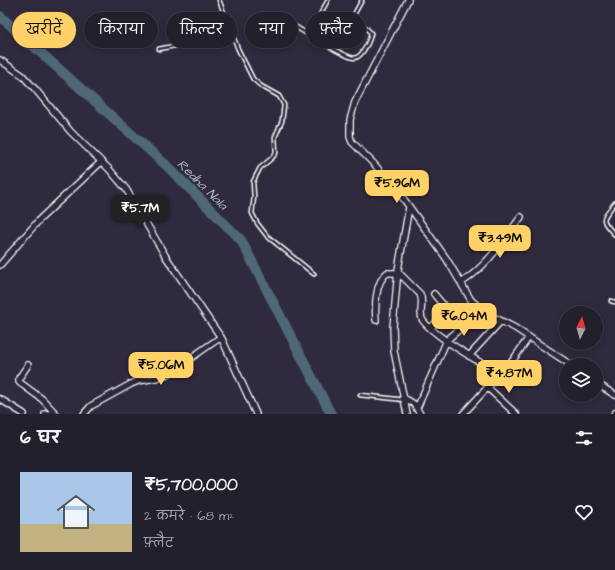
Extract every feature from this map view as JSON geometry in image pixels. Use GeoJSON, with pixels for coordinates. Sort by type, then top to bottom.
{"type":"FeatureCollection","features":[{"type":"Feature","properties":{"kind":"street"},"geometry":{"type":"LineString","coordinates":[[408,0],[355,102],[350,120],[349,131],[352,142],[374,164],[409,207],[446,258],[471,300],[484,312],[529,337],[560,358]]}},
{"type":"Feature","properties":{"kind":"street"},"geometry":{"type":"LineString","coordinates":[[0,60],[22,75],[36,89],[71,132],[126,189],[166,257],[221,337],[256,414]]}},
{"type":"Feature","properties":{"kind":"street"},"geometry":{"type":"LineString","coordinates":[[0,265],[40,219],[101,162]]}},
{"type":"Feature","properties":{"kind":"street"},"geometry":{"type":"LineString","coordinates":[[408,414],[393,339],[398,272],[409,207]]}},
{"type":"Feature","properties":{"kind":"street"},"geometry":{"type":"LineString","coordinates":[[461,283],[478,271],[492,256],[521,216]]}},
{"type":"Feature","properties":{"kind":"street"},"geometry":{"type":"LineString","coordinates":[[376,320],[376,297],[382,278],[387,273],[398,272]]}},
{"type":"Feature","properties":{"kind":"street"},"geometry":{"type":"LineString","coordinates":[[398,272],[420,294],[422,298],[422,318],[430,328],[469,356],[500,374]]}},
{"type":"Feature","properties":{"kind":"street"},"geometry":{"type":"LineString","coordinates":[[430,328],[448,313],[447,308],[434,294]]}},
{"type":"Feature","properties":{"kind":"street"},"geometry":{"type":"LineString","coordinates":[[417,408],[447,340],[469,321]]}},
{"type":"Feature","properties":{"kind":"street"},"geometry":{"type":"LineString","coordinates":[[469,356],[501,321]]}},
{"type":"Feature","properties":{"kind":"street"},"geometry":{"type":"LineString","coordinates":[[84,414],[91,406],[138,380],[156,378],[168,374],[221,337]]}},
{"type":"Feature","properties":{"kind":"street"},"geometry":{"type":"LineString","coordinates":[[463,414],[513,360],[529,337]]}},
{"type":"Feature","properties":{"kind":"street"},"geometry":{"type":"LineString","coordinates":[[28,365],[19,378],[19,382],[42,399],[56,414]]}},
{"type":"Feature","properties":{"kind":"street"},"geometry":{"type":"LineString","coordinates":[[488,388],[516,414]]}},
{"type":"Feature","properties":{"kind":"street"},"geometry":{"type":"LineString","coordinates":[[603,388],[615,396]]}},
{"type":"Feature","properties":{"kind":"street"},"geometry":{"type":"LineString","coordinates":[[0,399],[24,414]]}},
{"type":"Feature","properties":{"kind":"street"},"geometry":{"type":"LineString","coordinates":[[404,399],[412,401],[420,414]]}},
{"type":"Feature","properties":{"kind":"street"},"geometry":{"type":"LineString","coordinates":[[45,414],[52,414]]}},
{"type":"Feature","properties":{"kind":"lane"},"geometry":{"type":"LineString","coordinates":[[219,0],[224,12]]}},
{"type":"Feature","properties":{"kind":"lane"},"geometry":{"type":"LineString","coordinates":[[321,12],[328,0]]}},
{"type":"Feature","properties":{"kind":"lane"},"geometry":{"type":"LineString","coordinates":[[355,12],[362,0]]}},
{"type":"Feature","properties":{"kind":"lane"},"geometry":{"type":"LineString","coordinates":[[366,28],[370,33],[366,42]]}},
{"type":"Feature","properties":{"kind":"lane"},"geometry":{"type":"LineString","coordinates":[[237,47],[253,79],[261,86],[279,96],[284,105],[282,122],[277,129],[275,137],[276,152],[272,158],[260,168],[253,182],[254,197],[252,213],[257,223],[267,236],[314,274]]}},
{"type":"Feature","properties":{"kind":"lane"},"geometry":{"type":"LineString","coordinates":[[159,49],[166,48]]}},
{"type":"Feature","properties":{"kind":"lane"},"geometry":{"type":"LineString","coordinates":[[335,49],[356,58],[361,54],[364,48]]}},
{"type":"Feature","properties":{"kind":"lane"},"geometry":{"type":"LineString","coordinates":[[615,203],[604,219],[604,222],[615,235]]}},
{"type":"Feature","properties":{"kind":"lane"},"geometry":{"type":"LineString","coordinates":[[360,395],[404,399]]}},
{"type":"Feature","properties":{"kind":"waterway","name":"Redha Nala"},"geometry":{"type":"LineString","coordinates":[[0,16],[167,166],[241,240],[331,414]]}}]}
